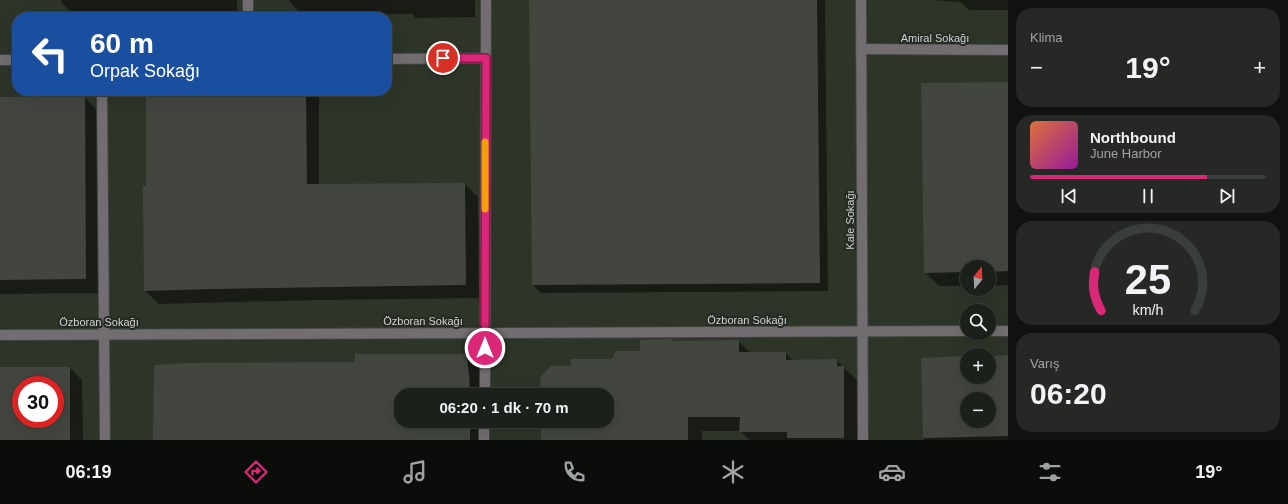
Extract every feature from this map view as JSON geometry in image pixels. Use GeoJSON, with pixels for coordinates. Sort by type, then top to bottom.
{"type":"FeatureCollection","features":[{"type":"Feature","properties":{"kind":"street"},"geometry":{"type":"LineString","coordinates":[[248,0],[248,12]]}},
{"type":"Feature","properties":{"kind":"street"},"geometry":{"type":"LineString","coordinates":[[484,388],[486,0]]}},
{"type":"Feature","properties":{"kind":"street","name":"Kale Sokağı"},"geometry":{"type":"LineString","coordinates":[[861,0],[863,440]]}},
{"type":"Feature","properties":{"kind":"street","name":"Amiral Sokağı"},"geometry":{"type":"LineString","coordinates":[[861,49],[1008,50]]}},
{"type":"Feature","properties":{"kind":"street"},"geometry":{"type":"LineString","coordinates":[[392,59],[486,58]]}},
{"type":"Feature","properties":{"kind":"street"},"geometry":{"type":"LineString","coordinates":[[0,60],[12,60]]}},
{"type":"Feature","properties":{"kind":"street"},"geometry":{"type":"LineString","coordinates":[[102,96],[105,440]]}},
{"type":"Feature","properties":{"kind":"street","name":"Özboran Sokağı"},"geometry":{"type":"LineString","coordinates":[[0,335],[960,331]]}},
{"type":"Feature","properties":{"kind":"street"},"geometry":{"type":"LineString","coordinates":[[996,331],[1008,331]]}},
{"type":"Feature","properties":{"kind":"street"},"geometry":{"type":"LineString","coordinates":[[484,428],[484,440]]}},
{"type":"Feature","properties":{"kind":"shaded area"},"geometry":{"type":"Polygon","coordinates":[[[0,0],[1008,0],[1008,440],[0,440],[0,0]]]}},
{"type":"Feature","properties":{"kind":"building"},"geometry":{"type":"Polygon","coordinates":[[[529,0],[817,0],[820,283],[532,285],[529,0]]]}},
{"type":"Feature","properties":{"kind":"building"},"geometry":{"type":"Polygon","coordinates":[[[1008,82],[1008,271],[996,272],[996,260],[960,260],[960,272],[924,273],[921,83],[1008,82]]]}},
{"type":"Feature","properties":{"kind":"building"},"geometry":{"type":"Polygon","coordinates":[[[146,96],[306,96],[307,184],[465,183],[466,285],[144,291],[143,186],[146,186],[146,96]]]}},
{"type":"Feature","properties":{"kind":"building"},"geometry":{"type":"Polygon","coordinates":[[[0,97],[85,97],[86,279],[0,280],[0,97]]]}},
{"type":"Feature","properties":{"kind":"building"},"geometry":{"type":"Polygon","coordinates":[[[640,340],[739,340],[739,352],[786,352],[786,360],[837,359],[837,366],[844,366],[844,438],[787,438],[787,432],[739,432],[740,417],[688,417],[688,440],[541,440],[541,428],[614,428],[614,388],[541,388],[540,377],[551,366],[571,366],[570,359],[612,359],[616,351],[640,351],[640,340]]]}},
{"type":"Feature","properties":{"kind":"building"},"geometry":{"type":"Polygon","coordinates":[[[355,354],[467,354],[470,388],[394,388],[394,428],[470,428],[470,440],[153,440],[154,365],[187,363],[355,362],[355,354]]]}},
{"type":"Feature","properties":{"kind":"building"},"geometry":{"type":"Polygon","coordinates":[[[1008,355],[1008,436],[923,438],[921,358],[960,356],[960,384],[996,384],[996,356],[1008,355]]]}},
{"type":"Feature","properties":{"kind":"building"},"geometry":{"type":"Polygon","coordinates":[[[0,367],[70,367],[70,440],[0,440],[0,367]]]}},
{"type":"Feature","properties":{"kind":"slow traffic"},"geometry":{"type":"LineString","coordinates":[[485,142],[485,209]]}},
{"type":"Feature","properties":{"kind":"route"},"geometry":{"type":"LineString","coordinates":[[443,58],[486,58],[485,348]]}}]}
